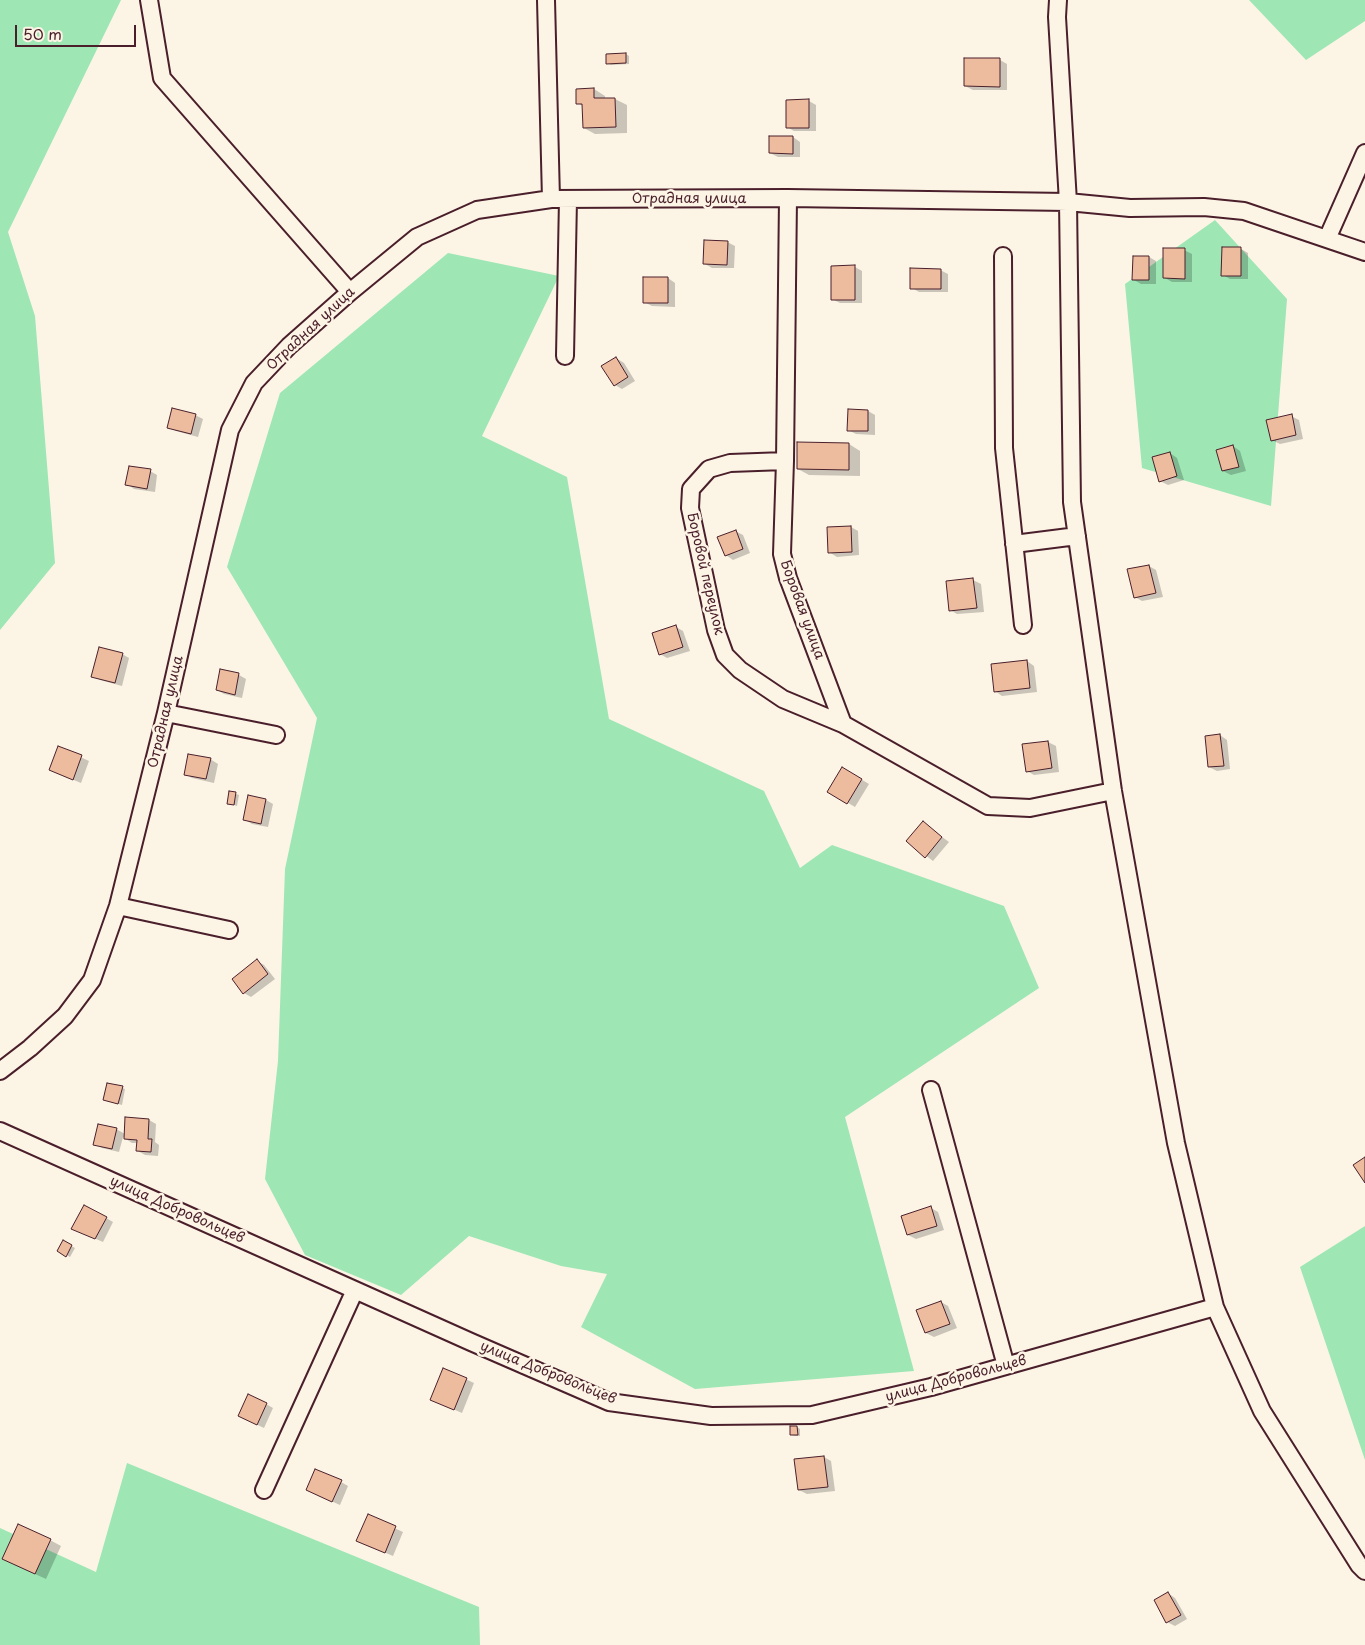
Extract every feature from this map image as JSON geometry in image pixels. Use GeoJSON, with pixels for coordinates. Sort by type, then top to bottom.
{"type":"FeatureCollection","features":[{"type":"Feature","properties":{"kind":"street"},"geometry":{"type":"LineString","coordinates":[[149,0],[162,78],[350,292]]}},
{"type":"Feature","properties":{"kind":"street"},"geometry":{"type":"LineString","coordinates":[[546,0],[551,199]]}},
{"type":"Feature","properties":{"kind":"street"},"geometry":{"type":"LineString","coordinates":[[1058,0],[1057,17],[1068,202],[1072,502],[1113,791],[1176,1143],[1216,1307],[1262,1411],[1359,1565],[1365,1571]]}},
{"type":"Feature","properties":{"kind":"street"},"geometry":{"type":"LineString","coordinates":[[1327,239],[1365,153]]}},
{"type":"Feature","properties":{"kind":"street","name":"Отрадная улица"},"geometry":{"type":"LineString","coordinates":[[0,1071],[30,1048],[65,1016],[92,980],[118,906],[166,713],[230,430],[254,383],[288,346],[417,237],[477,210],[551,199],[788,198],[1068,202],[1130,208],[1204,207],[1244,211],[1365,252]]}},
{"type":"Feature","properties":{"kind":"street","name":"Боровая улица"},"geometry":{"type":"LineString","coordinates":[[788,198],[782,554],[788,578],[843,724]]}},
{"type":"Feature","properties":{"kind":"street"},"geometry":{"type":"LineString","coordinates":[[565,356],[568,199]]}},
{"type":"Feature","properties":{"kind":"street"},"geometry":{"type":"LineString","coordinates":[[1003,256],[1004,448],[1023,625]]}},
{"type":"Feature","properties":{"kind":"street","name":"Боровой переулок"},"geometry":{"type":"LineString","coordinates":[[785,461],[730,463],[709,470],[691,489],[690,508],[716,630],[725,655],[740,670],[783,699],[843,724]]}},
{"type":"Feature","properties":{"kind":"street"},"geometry":{"type":"LineString","coordinates":[[1014,544],[1077,536]]}},
{"type":"Feature","properties":{"kind":"street"},"geometry":{"type":"LineString","coordinates":[[166,713],[276,735]]}},
{"type":"Feature","properties":{"kind":"street"},"geometry":{"type":"LineString","coordinates":[[843,724],[988,806],[1030,808],[1113,791]]}},
{"type":"Feature","properties":{"kind":"street"},"geometry":{"type":"LineString","coordinates":[[118,906],[229,930]]}},
{"type":"Feature","properties":{"kind":"street"},"geometry":{"type":"LineString","coordinates":[[931,1090],[1006,1366]]}},
{"type":"Feature","properties":{"kind":"street","name":"улица Добровольцев"},"geometry":{"type":"LineString","coordinates":[[0,1131],[609,1402],[711,1416],[812,1415],[931,1388],[1216,1307]]}},
{"type":"Feature","properties":{"kind":"street"},"geometry":{"type":"LineString","coordinates":[[264,1490],[355,1290]]}},
{"type":"Feature","properties":{"kind":"green space"},"geometry":{"type":"Polygon","coordinates":[[[0,0],[121,0],[8,232],[35,316],[55,563],[0,630],[0,0]]]}},
{"type":"Feature","properties":{"kind":"green space"},"geometry":{"type":"Polygon","coordinates":[[[1249,0],[1365,0],[1365,21],[1306,60],[1249,0]]]}},
{"type":"Feature","properties":{"kind":"green space"},"geometry":{"type":"Polygon","coordinates":[[[1215,220],[1287,299],[1271,506],[1142,468],[1125,284],[1215,220]]]}},
{"type":"Feature","properties":{"kind":"green space"},"geometry":{"type":"Polygon","coordinates":[[[448,253],[559,276],[482,436],[567,477],[609,719],[764,791],[800,868],[832,845],[1004,906],[1039,988],[845,1117],[914,1371],[695,1389],[581,1327],[607,1274],[561,1266],[469,1236],[401,1295],[305,1255],[265,1179],[278,1061],[285,869],[317,718],[227,567],[280,393],[448,253]]]}},
{"type":"Feature","properties":{"kind":"green space"},"geometry":{"type":"Polygon","coordinates":[[[1365,1226],[1365,1460],[1300,1267],[1365,1226]]]}},
{"type":"Feature","properties":{"kind":"green space"},"geometry":{"type":"Polygon","coordinates":[[[127,1463],[479,1607],[480,1645],[0,1645],[0,1528],[96,1572],[127,1463]]]}},
{"type":"Feature","properties":{"kind":"building"},"geometry":{"type":"Polygon","coordinates":[[[626,53],[626,63],[606,64],[606,54],[626,53]]]}},
{"type":"Feature","properties":{"kind":"building"},"geometry":{"type":"Polygon","coordinates":[[[964,58],[1000,58],[1000,87],[964,86],[964,58]]]}},
{"type":"Feature","properties":{"kind":"building"},"geometry":{"type":"Polygon","coordinates":[[[594,88],[594,98],[615,98],[616,127],[583,128],[582,104],[576,104],[576,89],[594,88]]]}},
{"type":"Feature","properties":{"kind":"building"},"geometry":{"type":"Polygon","coordinates":[[[809,99],[809,128],[786,128],[786,100],[809,99]]]}},
{"type":"Feature","properties":{"kind":"building"},"geometry":{"type":"Polygon","coordinates":[[[769,136],[793,136],[793,154],[769,153],[769,136]]]}},
{"type":"Feature","properties":{"kind":"building"},"geometry":{"type":"Polygon","coordinates":[[[704,240],[728,241],[727,265],[703,264],[704,240]]]}},
{"type":"Feature","properties":{"kind":"building"},"geometry":{"type":"Polygon","coordinates":[[[1222,247],[1241,247],[1241,276],[1221,276],[1222,247]]]}},
{"type":"Feature","properties":{"kind":"building"},"geometry":{"type":"Polygon","coordinates":[[[1163,248],[1185,248],[1185,279],[1163,278],[1163,248]]]}},
{"type":"Feature","properties":{"kind":"building"},"geometry":{"type":"Polygon","coordinates":[[[1133,256],[1149,256],[1149,280],[1132,280],[1133,256]]]}},
{"type":"Feature","properties":{"kind":"building"},"geometry":{"type":"Polygon","coordinates":[[[855,265],[855,300],[831,300],[831,266],[855,265]]]}},
{"type":"Feature","properties":{"kind":"building"},"geometry":{"type":"Polygon","coordinates":[[[910,268],[941,269],[941,289],[910,289],[910,268]]]}},
{"type":"Feature","properties":{"kind":"building"},"geometry":{"type":"Polygon","coordinates":[[[643,277],[668,277],[668,303],[643,303],[643,277]]]}},
{"type":"Feature","properties":{"kind":"building"},"geometry":{"type":"Polygon","coordinates":[[[616,357],[628,377],[614,386],[601,366],[616,357]]]}},
{"type":"Feature","properties":{"kind":"building"},"geometry":{"type":"Polygon","coordinates":[[[172,408],[196,414],[191,434],[167,428],[172,408]]]}},
{"type":"Feature","properties":{"kind":"building"},"geometry":{"type":"Polygon","coordinates":[[[848,409],[868,410],[868,431],[847,431],[848,409]]]}},
{"type":"Feature","properties":{"kind":"building"},"geometry":{"type":"Polygon","coordinates":[[[1292,414],[1296,435],[1271,441],[1266,420],[1292,414]]]}},
{"type":"Feature","properties":{"kind":"building"},"geometry":{"type":"Polygon","coordinates":[[[797,442],[849,443],[849,470],[797,469],[797,442]]]}},
{"type":"Feature","properties":{"kind":"building"},"geometry":{"type":"Polygon","coordinates":[[[1233,445],[1239,467],[1222,471],[1216,450],[1233,445]]]}},
{"type":"Feature","properties":{"kind":"building"},"geometry":{"type":"Polygon","coordinates":[[[1170,452],[1177,476],[1159,482],[1152,457],[1170,452]]]}},
{"type":"Feature","properties":{"kind":"building"},"geometry":{"type":"Polygon","coordinates":[[[129,466],[151,469],[147,489],[125,485],[129,466]]]}},
{"type":"Feature","properties":{"kind":"building"},"geometry":{"type":"Polygon","coordinates":[[[851,526],[852,552],[828,553],[827,527],[851,526]]]}},
{"type":"Feature","properties":{"kind":"building"},"geometry":{"type":"Polygon","coordinates":[[[736,530],[743,549],[725,556],[717,537],[736,530]]]}},
{"type":"Feature","properties":{"kind":"building"},"geometry":{"type":"Polygon","coordinates":[[[1149,565],[1156,593],[1134,598],[1127,569],[1149,565]]]}},
{"type":"Feature","properties":{"kind":"building"},"geometry":{"type":"Polygon","coordinates":[[[973,578],[977,608],[949,611],[946,581],[973,578]]]}},
{"type":"Feature","properties":{"kind":"building"},"geometry":{"type":"Polygon","coordinates":[[[676,625],[683,647],[659,655],[652,633],[676,625]]]}},
{"type":"Feature","properties":{"kind":"building"},"geometry":{"type":"Polygon","coordinates":[[[99,647],[123,653],[115,683],[91,677],[99,647]]]}},
{"type":"Feature","properties":{"kind":"building"},"geometry":{"type":"Polygon","coordinates":[[[1027,660],[1030,688],[994,692],[991,664],[1027,660]]]}},
{"type":"Feature","properties":{"kind":"building"},"geometry":{"type":"Polygon","coordinates":[[[220,669],[239,673],[235,695],[216,690],[220,669]]]}},
{"type":"Feature","properties":{"kind":"building"},"geometry":{"type":"Polygon","coordinates":[[[1220,734],[1224,766],[1208,767],[1205,736],[1220,734]]]}},
{"type":"Feature","properties":{"kind":"building"},"geometry":{"type":"Polygon","coordinates":[[[1048,741],[1052,768],[1026,772],[1022,744],[1048,741]]]}},
{"type":"Feature","properties":{"kind":"building"},"geometry":{"type":"Polygon","coordinates":[[[58,746],[82,755],[73,780],[49,770],[58,746]]]}},
{"type":"Feature","properties":{"kind":"building"},"geometry":{"type":"Polygon","coordinates":[[[188,754],[211,758],[206,779],[184,775],[188,754]]]}},
{"type":"Feature","properties":{"kind":"building"},"geometry":{"type":"Polygon","coordinates":[[[842,767],[862,779],[847,804],[827,792],[842,767]]]}},
{"type":"Feature","properties":{"kind":"building"},"geometry":{"type":"Polygon","coordinates":[[[229,791],[236,792],[234,805],[227,804],[229,791]]]}},
{"type":"Feature","properties":{"kind":"building"},"geometry":{"type":"Polygon","coordinates":[[[248,795],[266,799],[261,824],[243,820],[248,795]]]}},
{"type":"Feature","properties":{"kind":"building"},"geometry":{"type":"Polygon","coordinates":[[[923,821],[942,837],[925,858],[906,841],[923,821]]]}},
{"type":"Feature","properties":{"kind":"building"},"geometry":{"type":"Polygon","coordinates":[[[257,959],[268,974],[243,994],[232,979],[257,959]]]}},
{"type":"Feature","properties":{"kind":"building"},"geometry":{"type":"Polygon","coordinates":[[[107,1083],[123,1086],[118,1104],[103,1100],[107,1083]]]}},
{"type":"Feature","properties":{"kind":"building"},"geometry":{"type":"Polygon","coordinates":[[[125,1117],[149,1119],[148,1139],[152,1139],[151,1152],[136,1151],[137,1140],[124,1139],[125,1117]]]}},
{"type":"Feature","properties":{"kind":"building"},"geometry":{"type":"Polygon","coordinates":[[[98,1124],[117,1128],[112,1149],[93,1145],[98,1124]]]}},
{"type":"Feature","properties":{"kind":"building"},"geometry":{"type":"Polygon","coordinates":[[[1365,1157],[1365,1183],[1353,1165],[1365,1157]]]}},
{"type":"Feature","properties":{"kind":"building"},"geometry":{"type":"Polygon","coordinates":[[[84,1205],[107,1217],[95,1239],[71,1229],[84,1205]]]}},
{"type":"Feature","properties":{"kind":"building"},"geometry":{"type":"Polygon","coordinates":[[[931,1206],[937,1226],[907,1235],[901,1216],[931,1206]]]}},
{"type":"Feature","properties":{"kind":"building"},"geometry":{"type":"Polygon","coordinates":[[[63,1240],[72,1245],[66,1257],[57,1251],[63,1240]]]}},
{"type":"Feature","properties":{"kind":"building"},"geometry":{"type":"Polygon","coordinates":[[[941,1301],[950,1324],[925,1333],[916,1310],[941,1301]]]}},
{"type":"Feature","properties":{"kind":"building"},"geometry":{"type":"Polygon","coordinates":[[[443,1368],[467,1378],[454,1410],[430,1400],[443,1368]]]}},
{"type":"Feature","properties":{"kind":"building"},"geometry":{"type":"Polygon","coordinates":[[[248,1394],[267,1403],[257,1425],[238,1416],[248,1394]]]}},
{"type":"Feature","properties":{"kind":"building"},"geometry":{"type":"Polygon","coordinates":[[[790,1426],[797,1426],[798,1435],[790,1435],[790,1426]]]}},
{"type":"Feature","properties":{"kind":"building"},"geometry":{"type":"Polygon","coordinates":[[[824,1456],[828,1487],[798,1490],[794,1459],[824,1456]]]}},
{"type":"Feature","properties":{"kind":"building"},"geometry":{"type":"Polygon","coordinates":[[[315,1469],[342,1480],[332,1502],[306,1490],[315,1469]]]}},
{"type":"Feature","properties":{"kind":"building"},"geometry":{"type":"Polygon","coordinates":[[[368,1514],[396,1526],[385,1553],[356,1541],[368,1514]]]}},
{"type":"Feature","properties":{"kind":"building"},"geometry":{"type":"Polygon","coordinates":[[[18,1524],[51,1539],[35,1574],[2,1559],[18,1524]]]}},
{"type":"Feature","properties":{"kind":"building"},"geometry":{"type":"Polygon","coordinates":[[[1168,1592],[1181,1615],[1166,1623],[1154,1600],[1168,1592]]]}}]}
